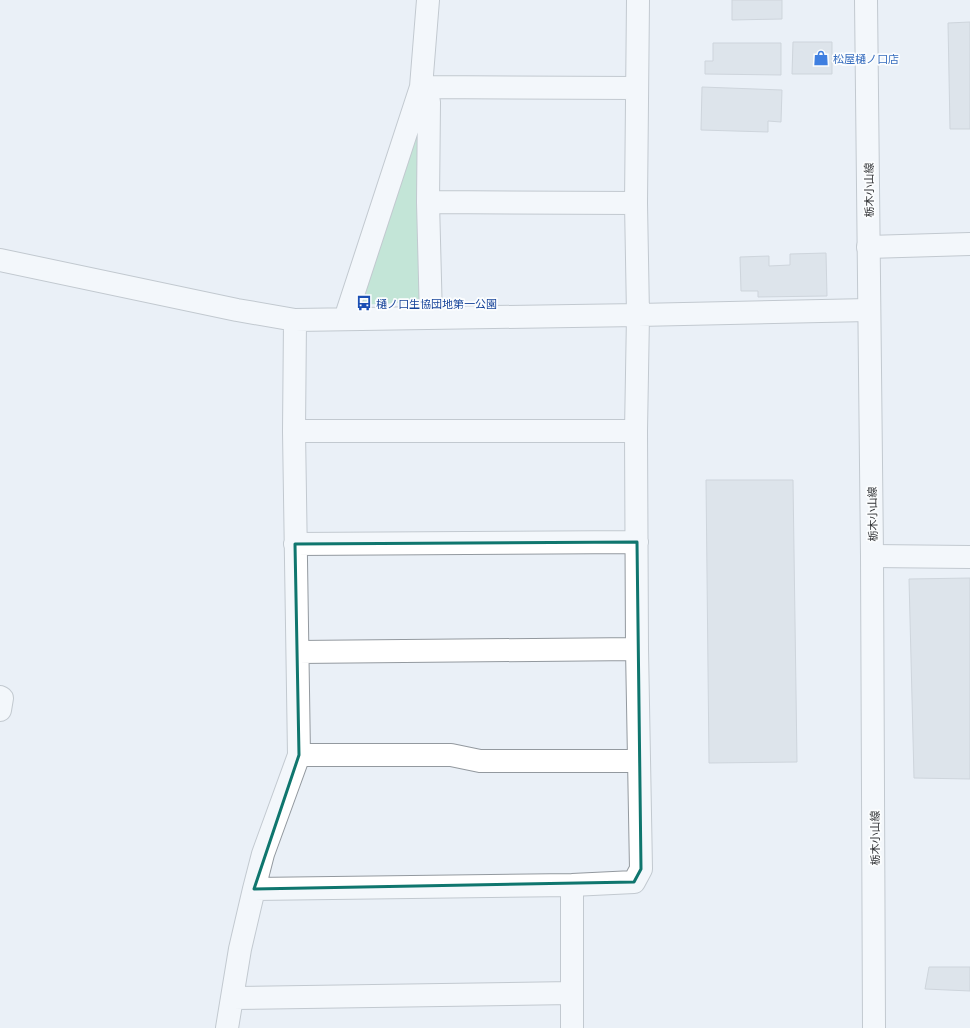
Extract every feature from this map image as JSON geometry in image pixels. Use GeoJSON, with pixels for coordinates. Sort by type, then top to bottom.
{"type":"FeatureCollection","features":[{"type":"Feature","properties":{"kind":"street"},"geometry":{"type":"LineString","coordinates":[[345,319],[421,87],[428,0]]}},
{"type":"Feature","properties":{"kind":"street"},"geometry":{"type":"LineString","coordinates":[[254,889],[572,885],[634,882],[641,869],[638,761],[636,431],[638,315],[636,203],[638,0]]}},
{"type":"Feature","properties":{"kind":"street","name":"栃木小山線"},"geometry":{"type":"LineString","coordinates":[[866,0],[872,556],[874,1028]]}},
{"type":"Feature","properties":{"kind":"street"},"geometry":{"type":"LineString","coordinates":[[421,87],[637,88]]}},
{"type":"Feature","properties":{"kind":"street"},"geometry":{"type":"LineString","coordinates":[[421,87],[429,102],[428,202],[431,318]]}},
{"type":"Feature","properties":{"kind":"street"},"geometry":{"type":"LineString","coordinates":[[428,202],[636,203]]}},
{"type":"Feature","properties":{"kind":"street"},"geometry":{"type":"LineString","coordinates":[[868,247],[970,244]]}},
{"type":"Feature","properties":{"kind":"street"},"geometry":{"type":"LineString","coordinates":[[0,260],[237,310],[295,320],[869,310]]}},
{"type":"Feature","properties":{"kind":"street"},"geometry":{"type":"LineString","coordinates":[[228,1028],[240,949],[254,889],[263,854],[298,755],[298,652],[294,431],[295,320]]}},
{"type":"Feature","properties":{"kind":"street"},"geometry":{"type":"LineString","coordinates":[[294,431],[636,431]]}},
{"type":"Feature","properties":{"kind":"street"},"geometry":{"type":"LineString","coordinates":[[296,544],[637,542]]}},
{"type":"Feature","properties":{"kind":"street"},"geometry":{"type":"LineString","coordinates":[[872,556],[970,556]]}},
{"type":"Feature","properties":{"kind":"street"},"geometry":{"type":"LineString","coordinates":[[298,652],[637,649]]}},
{"type":"Feature","properties":{"kind":"street"},"geometry":{"type":"LineString","coordinates":[[0,697],[2,698],[0,710]]}},
{"type":"Feature","properties":{"kind":"street"},"geometry":{"type":"LineString","coordinates":[[298,755],[451,755],[480,761],[638,761]]}},
{"type":"Feature","properties":{"kind":"street"},"geometry":{"type":"LineString","coordinates":[[572,885],[572,1028]]}},
{"type":"Feature","properties":{"kind":"street"},"geometry":{"type":"LineString","coordinates":[[232,998],[572,993]]}},
{"type":"Feature","properties":{"kind":"highlighted area"},"geometry":{"type":"Polygon","coordinates":[[[637,542],[641,869],[634,882],[254,889],[299,755],[295,544],[637,542]]]}},
{"type":"Feature","properties":{"kind":"green space"},"geometry":{"type":"Polygon","coordinates":[[[423,102],[420,302],[356,305],[423,102]]]}},
{"type":"Feature","properties":{"kind":"building"},"geometry":{"type":"Polygon","coordinates":[[[732,0],[782,0],[782,19],[732,20],[732,0]]]}},
{"type":"Feature","properties":{"kind":"building"},"geometry":{"type":"Polygon","coordinates":[[[970,22],[970,129],[950,129],[948,23],[970,22]]]}},
{"type":"Feature","properties":{"kind":"building"},"geometry":{"type":"Polygon","coordinates":[[[793,42],[832,42],[832,74],[792,74],[793,42]]]}},
{"type":"Feature","properties":{"kind":"building"},"geometry":{"type":"Polygon","coordinates":[[[713,43],[781,43],[781,75],[705,74],[705,61],[713,61],[713,43]]]}},
{"type":"Feature","properties":{"kind":"building"},"geometry":{"type":"Polygon","coordinates":[[[702,87],[782,90],[781,122],[768,121],[768,132],[701,130],[702,87]]]}},
{"type":"Feature","properties":{"kind":"building"},"geometry":{"type":"Polygon","coordinates":[[[826,253],[827,296],[758,297],[758,291],[741,291],[740,257],[769,256],[769,266],[790,265],[790,254],[826,253]]]}},
{"type":"Feature","properties":{"kind":"building"},"geometry":{"type":"Polygon","coordinates":[[[706,480],[793,480],[797,762],[709,763],[706,480]]]}},
{"type":"Feature","properties":{"kind":"building"},"geometry":{"type":"Polygon","coordinates":[[[970,578],[970,779],[914,778],[909,579],[970,578]]]}},
{"type":"Feature","properties":{"kind":"building"},"geometry":{"type":"Polygon","coordinates":[[[929,967],[970,967],[970,991],[925,989],[929,967]]]}},
{"type":"Feature","properties":{"kind":"place","name":"松屋樋ノ口店"},"geometry":{"type":"Point","coordinates":[821,58]}},
{"type":"Feature","properties":{"kind":"place","name":"樋ノ口生協団地第一公園"},"geometry":{"type":"Point","coordinates":[364,303]}}]}
